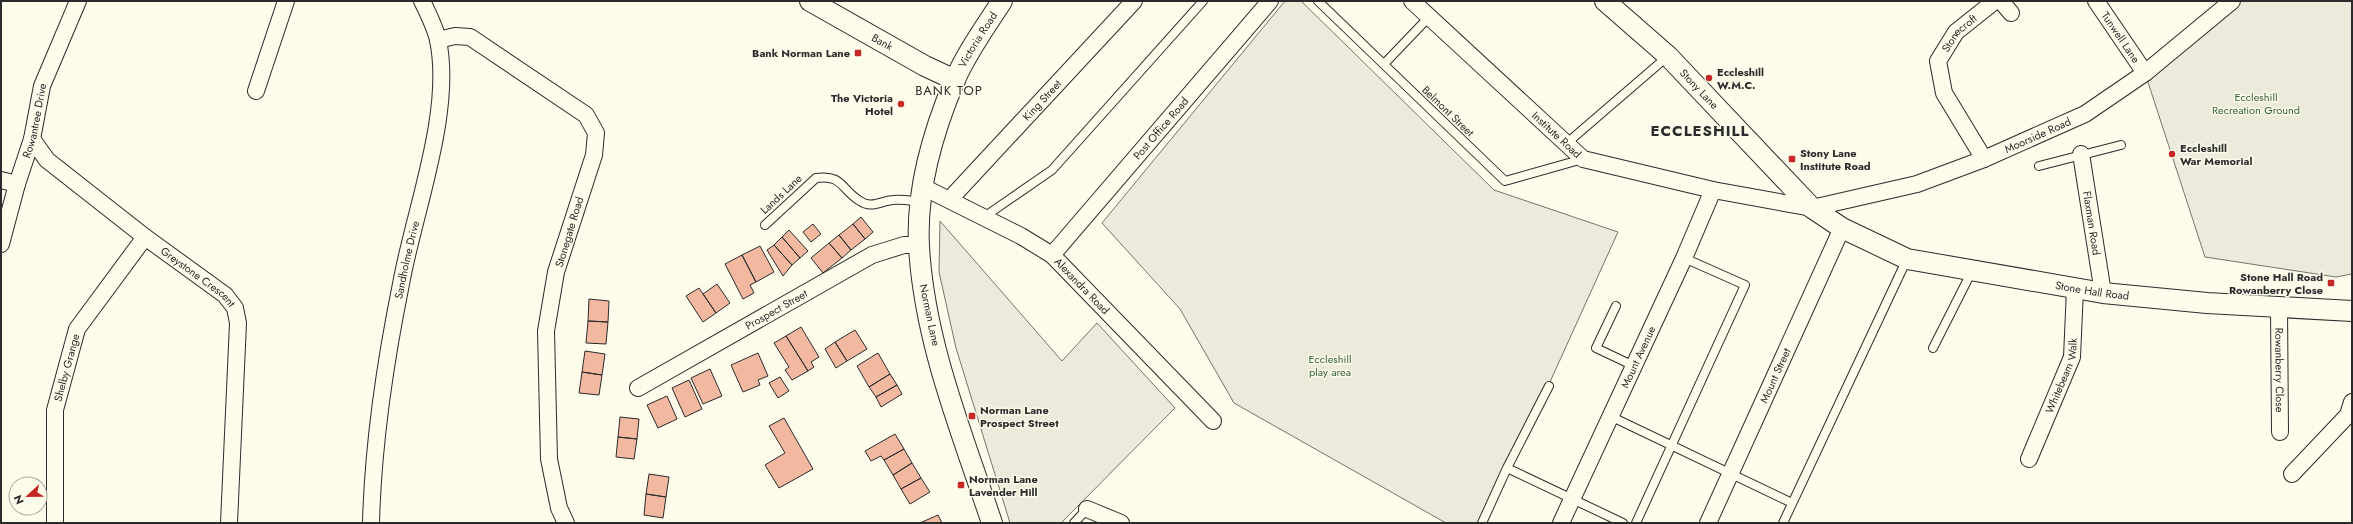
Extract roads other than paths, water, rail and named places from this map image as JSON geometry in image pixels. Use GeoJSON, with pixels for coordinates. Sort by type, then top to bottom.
{"type":"FeatureCollection","features":[{"type":"Feature","properties":{"kind":"street","name":"Rowantree Drive"},"geometry":{"type":"LineString","coordinates":[[1,244],[17,184],[32,139],[42,86],[78,1]]}},
{"type":"Feature","properties":{"kind":"street"},"geometry":{"type":"LineString","coordinates":[[256,91],[286,1]]}},
{"type":"Feature","properties":{"kind":"street","name":"Sandholme Drive"},"geometry":{"type":"LineString","coordinates":[[371,523],[376,436],[398,299],[433,146],[441,85],[438,40],[422,1]]}},
{"type":"Feature","properties":{"kind":"street","name":"Bank"},"geometry":{"type":"LineString","coordinates":[[810,1],[925,66],[955,80]]}},
{"type":"Feature","properties":{"kind":"street","name":"Victoria Road"},"geometry":{"type":"LineString","coordinates":[[955,80],[1002,1]]}},
{"type":"Feature","properties":{"kind":"street","name":"King Street"},"geometry":{"type":"LineString","coordinates":[[950,199],[1134,1]]}},
{"type":"Feature","properties":{"kind":"street","name":"Post Office Road"},"geometry":{"type":"LineString","coordinates":[[1052,255],[1270,1]]}},
{"type":"Feature","properties":{"kind":"street","name":"Institute Road"},"geometry":{"type":"LineString","coordinates":[[1412,1],[1584,159],[1713,190],[1812,208]]}},
{"type":"Feature","properties":{"kind":"street","name":"Stony Lane"},"geometry":{"type":"LineString","coordinates":[[1605,1],[1668,56],[1812,208],[1842,228]]}},
{"type":"Feature","properties":{"kind":"street","name":"Stonecroft"},"geometry":{"type":"LineString","coordinates":[[1984,159],[1944,93],[1938,61],[1956,32],[1995,1]]}},
{"type":"Feature","properties":{"kind":"street","name":"Tunwell Lane"},"geometry":{"type":"LineString","coordinates":[[2096,1],[2146,73]]}},
{"type":"Feature","properties":{"kind":"street","name":"Moorside Road"},"geometry":{"type":"LineString","coordinates":[[1812,208],[1917,184],[1984,159],[2085,114],[2146,73],[2214,7],[2232,1]]}},
{"type":"Feature","properties":{"kind":"street","name":"Stonegate Road"},"geometry":{"type":"LineString","coordinates":[[438,40],[455,36],[470,37],[586,115],[596,133],[594,155],[556,272],[546,331],[549,459],[559,508],[566,523]]}},
{"type":"Feature","properties":{"kind":"street","name":"Norman Lane"},"geometry":{"type":"LineString","coordinates":[[955,80],[936,131],[922,195],[919,245],[924,297],[945,382],[992,523]]}},
{"type":"Feature","properties":{"kind":"street","name":"Greystone Crescent"},"geometry":{"type":"LineString","coordinates":[[32,139],[47,160],[145,237],[225,295],[235,308],[238,323],[229,523]]}},
{"type":"Feature","properties":{"kind":"street","name":"Flaxman Road"},"geometry":{"type":"LineString","coordinates":[[2080,154],[2103,293]]}},
{"type":"Feature","properties":{"kind":"street"},"geometry":{"type":"LineString","coordinates":[[1,180],[17,184]]}},
{"type":"Feature","properties":{"kind":"street","name":"Mount Avenue"},"geometry":{"type":"LineString","coordinates":[[1562,523],[1684,258],[1713,190]]}},
{"type":"Feature","properties":{"kind":"street","name":"Alexandra Road"},"geometry":{"type":"LineString","coordinates":[[922,195],[950,199],[1021,236],[1052,255],[1213,421]]}},
{"type":"Feature","properties":{"kind":"street","name":"Stone Hall Road"},"geometry":{"type":"LineString","coordinates":[[1842,228],[1907,258],[2075,289],[2103,293],[2279,307],[2352,311]]}},
{"type":"Feature","properties":{"kind":"street","name":"Mount Street"},"geometry":{"type":"LineString","coordinates":[[1708,523],[1842,228]]}},
{"type":"Feature","properties":{"kind":"street","name":"Shelby Grange"},"geometry":{"type":"LineString","coordinates":[[55,521],[55,410],[77,329],[145,237]]}},
{"type":"Feature","properties":{"kind":"street","name":"Prospect Street"},"geometry":{"type":"LineString","coordinates":[[638,388],[872,255],[904,245],[919,245]]}},
{"type":"Feature","properties":{"kind":"street","name":"Whitebeam Walk"},"geometry":{"type":"LineString","coordinates":[[2029,459],[2072,357],[2075,289]]}},
{"type":"Feature","properties":{"kind":"street","name":"Rowanberry Close"},"geometry":{"type":"LineString","coordinates":[[2279,307],[2280,432]]}},
{"type":"Feature","properties":{"kind":"street"},"geometry":{"type":"LineString","coordinates":[[2292,474],[2348,415],[2352,402]]}},
{"type":"Feature","properties":{"kind":"street"},"geometry":{"type":"LineString","coordinates":[[1087,509],[1120,523]]}},
{"type":"Feature","properties":{"kind":"lane"},"geometry":{"type":"LineString","coordinates":[[984,216],[1052,170],[1203,1]]}},
{"type":"Feature","properties":{"kind":"lane","name":"Belmont Street"},"geometry":{"type":"LineString","coordinates":[[1318,1],[1505,181],[1584,159]]}},
{"type":"Feature","properties":{"kind":"lane"},"geometry":{"type":"LineString","coordinates":[[1384,64],[1429,17]]}},
{"type":"Feature","properties":{"kind":"lane"},"geometry":{"type":"LineString","coordinates":[[1566,143],[1668,56]]}},
{"type":"Feature","properties":{"kind":"lane"},"geometry":{"type":"LineString","coordinates":[[2038,166],[2080,154],[2121,145]]}},
{"type":"Feature","properties":{"kind":"lane","name":"Lands Lane"},"geometry":{"type":"LineString","coordinates":[[765,224],[816,178],[826,176],[838,180],[860,202],[876,205],[892,200],[922,195]]}},
{"type":"Feature","properties":{"kind":"lane"},"geometry":{"type":"LineString","coordinates":[[1636,523],[1745,285],[1684,258]]}},
{"type":"Feature","properties":{"kind":"lane"},"geometry":{"type":"LineString","coordinates":[[1783,523],[1907,258]]}},
{"type":"Feature","properties":{"kind":"lane"},"geometry":{"type":"LineString","coordinates":[[1932,348],[1972,271]]}},
{"type":"Feature","properties":{"kind":"lane"},"geometry":{"type":"LineString","coordinates":[[1616,306],[1596,348],[1634,366]]}},
{"type":"Feature","properties":{"kind":"lane"},"geometry":{"type":"LineString","coordinates":[[1482,523],[1507,468],[1549,386]]}},
{"type":"Feature","properties":{"kind":"lane"},"geometry":{"type":"LineString","coordinates":[[1610,416],[1792,503]]}},
{"type":"Feature","properties":{"kind":"lane"},"geometry":{"type":"LineString","coordinates":[[1507,468],[1623,523]]}},
{"type":"Feature","properties":{"kind":"lane"},"geometry":{"type":"LineString","coordinates":[[1074,523],[1087,509]]}},
{"type":"Feature","properties":{"kind":"place","name":"Bank Norman Lane"},"geometry":{"type":"Point","coordinates":[858,53]}},
{"type":"Feature","properties":{"kind":"place","name":"Eccleshill W.M.C."},"geometry":{"type":"Point","coordinates":[1709,78]}},
{"type":"Feature","properties":{"kind":"place","name":"The Victoria Hotel"},"geometry":{"type":"Point","coordinates":[901,104]}},
{"type":"Feature","properties":{"kind":"place","name":"Eccleshill War Memorial"},"geometry":{"type":"Point","coordinates":[2172,154]}},
{"type":"Feature","properties":{"kind":"place","name":"Stony Lane Institute Road"},"geometry":{"type":"Point","coordinates":[1792,159]}},
{"type":"Feature","properties":{"kind":"place","name":"Stone Hall Road Rowanberry Close"},"geometry":{"type":"Point","coordinates":[2331,283]}},
{"type":"Feature","properties":{"kind":"place","name":"Norman Lane Prospect Street"},"geometry":{"type":"Point","coordinates":[972,416]}},
{"type":"Feature","properties":{"kind":"place","name":"Norman Lane Lavender Hill"},"geometry":{"type":"Point","coordinates":[961,485]}},
{"type":"Feature","properties":{"kind":"district","name":"BANK TOP"},"geometry":{"type":"Point","coordinates":[949,90]}},
{"type":"Feature","properties":{"kind":"district","name":"ECCLESHILL"},"geometry":{"type":"Point","coordinates":[1700,131]}},
{"type":"Feature","properties":{"kind":"park label","name":"Eccleshill Recreation Ground"},"geometry":{"type":"Point","coordinates":[2256,103]}},
{"type":"Feature","properties":{"kind":"park label","name":"Eccleshill play area"},"geometry":{"type":"Point","coordinates":[1330,365]}}]}
